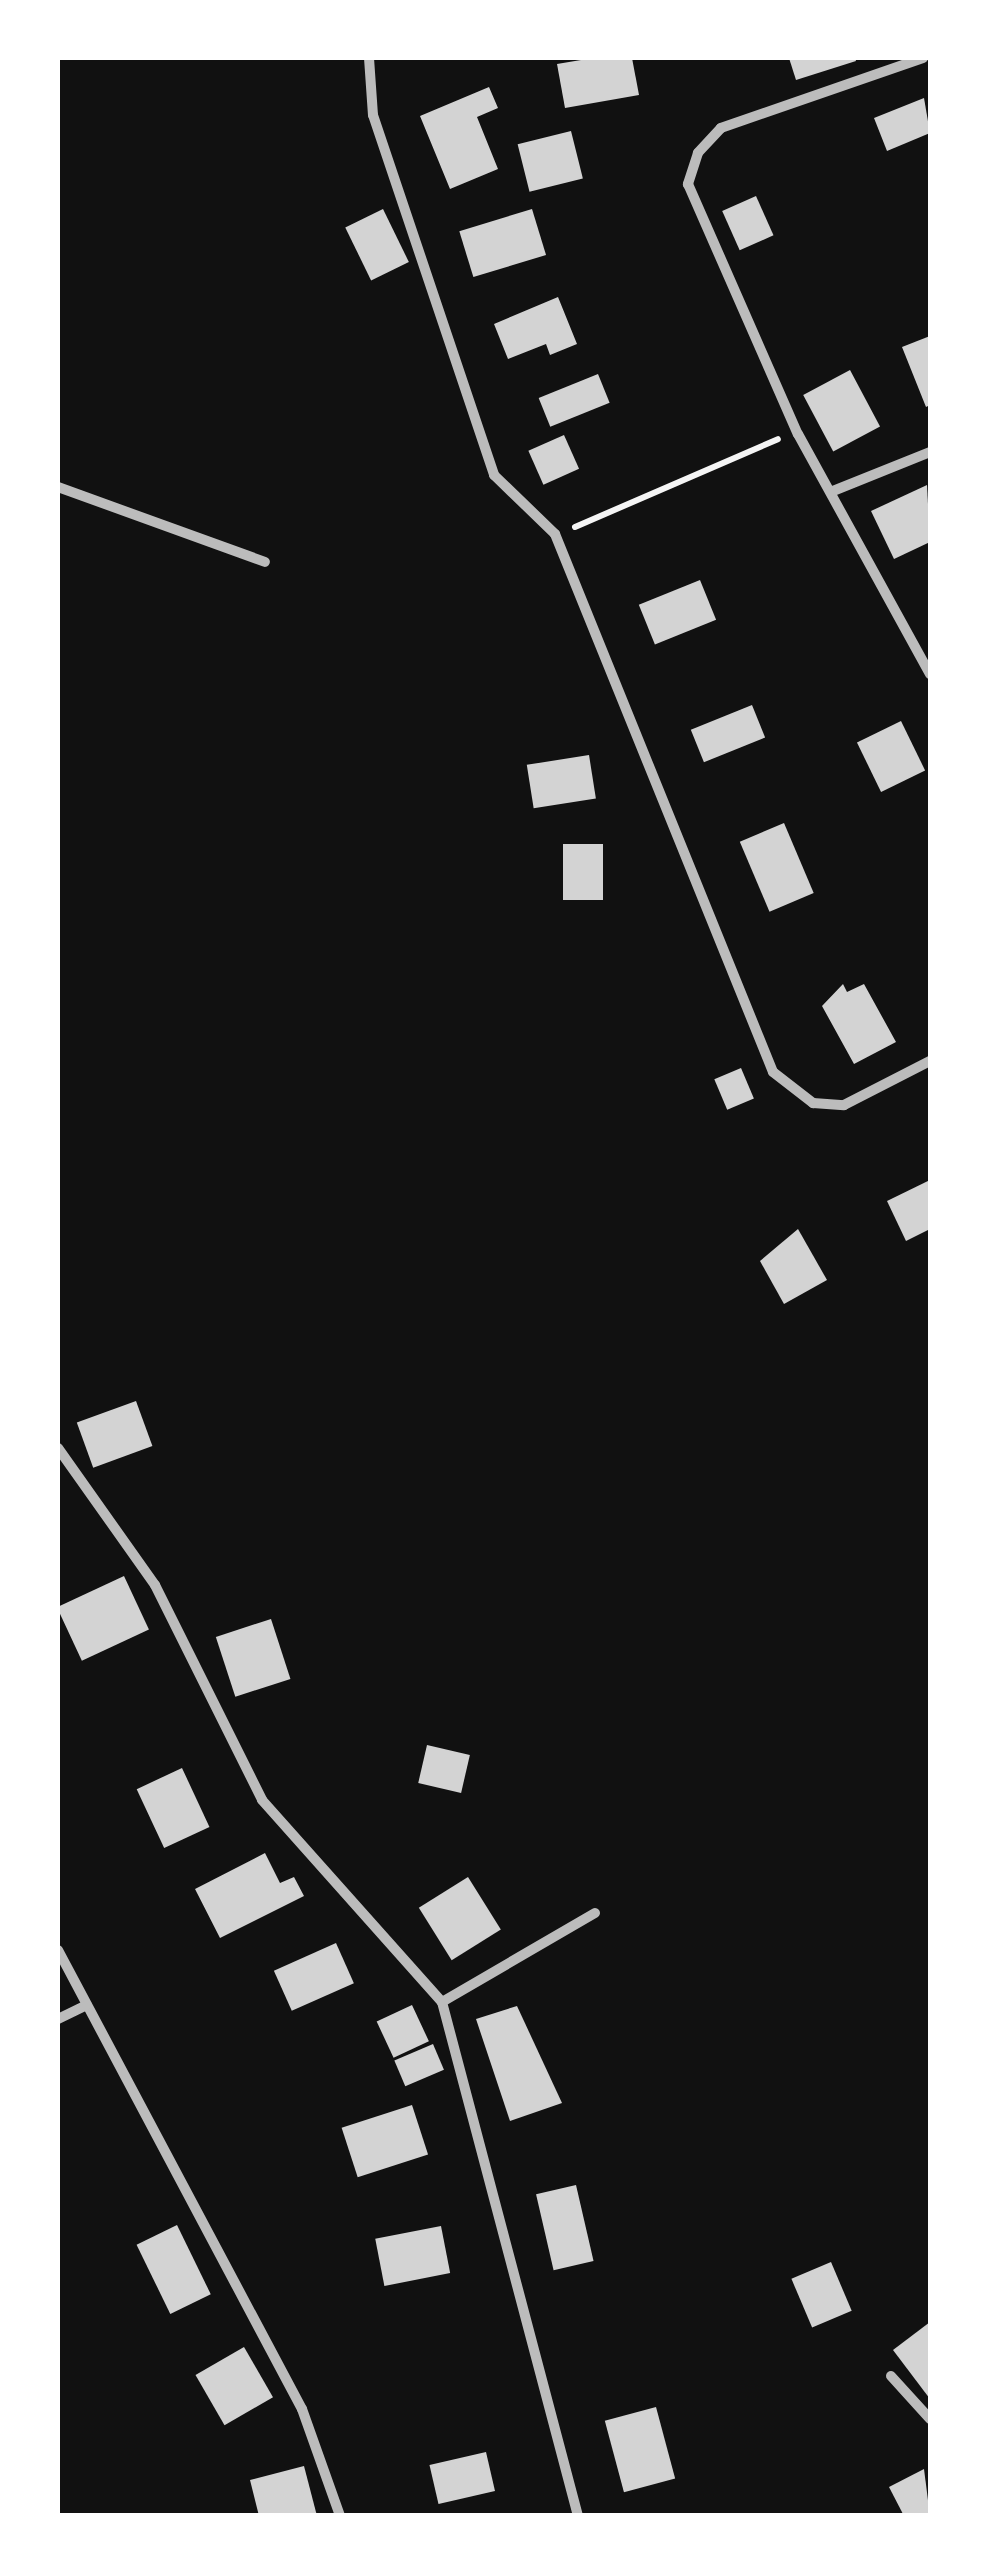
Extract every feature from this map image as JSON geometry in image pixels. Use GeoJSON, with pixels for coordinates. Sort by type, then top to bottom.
{"type":"FeatureCollection","features":[{"type":"Feature","properties":{"kind":"street"},"geometry":{"type":"LineString","coordinates":[[369,58],[373,115],[494,476],[555,534],[773,1072],[790,1092],[844,1105],[930,1061]]}},
{"type":"Feature","properties":{"kind":"street"},"geometry":{"type":"LineString","coordinates":[[923,58],[721,128],[688,184],[798,434],[930,674]]}},
{"type":"Feature","properties":{"kind":"street"},"geometry":{"type":"LineString","coordinates":[[832,491],[930,452]]}},
{"type":"Feature","properties":{"kind":"street"},"geometry":{"type":"LineString","coordinates":[[58,487],[265,562]]}},
{"type":"Feature","properties":{"kind":"street"},"geometry":{"type":"LineString","coordinates":[[58,1448],[156,1585],[262,1800],[442,2002],[578,2516]]}},
{"type":"Feature","properties":{"kind":"street"},"geometry":{"type":"LineString","coordinates":[[442,2002],[595,1913]]}},
{"type":"Feature","properties":{"kind":"street"},"geometry":{"type":"LineString","coordinates":[[58,1950],[302,2408],[340,2516]]}},
{"type":"Feature","properties":{"kind":"street"},"geometry":{"type":"LineString","coordinates":[[58,2019],[88,2004]]}},
{"type":"Feature","properties":{"kind":"street"},"geometry":{"type":"LineString","coordinates":[[890,2376],[930,2419]]}},
{"type":"Feature","properties":{"kind":"path"},"geometry":{"type":"LineString","coordinates":[[555,534],[738,449],[798,434]]}},
{"type":"Feature","properties":{"kind":"building"},"geometry":{"type":"Polygon","coordinates":[[[593,58],[632,58],[639,95],[565,108],[557,64],[593,58]]]}},
{"type":"Feature","properties":{"kind":"building"},"geometry":{"type":"Polygon","coordinates":[[[789,58],[855,58],[856,61],[796,80],[789,58]]]}},
{"type":"Feature","properties":{"kind":"building"},"geometry":{"type":"Polygon","coordinates":[[[489,87],[498,108],[477,117],[498,169],[450,189],[420,116],[489,87]]]}},
{"type":"Feature","properties":{"kind":"building"},"geometry":{"type":"Polygon","coordinates":[[[924,98],[930,133],[887,151],[874,118],[924,98]]]}},
{"type":"Feature","properties":{"kind":"building"},"geometry":{"type":"Polygon","coordinates":[[[571,131],[583,179],[529,192],[518,144],[571,131]]]}},
{"type":"Feature","properties":{"kind":"building"},"geometry":{"type":"Polygon","coordinates":[[[756,196],[773,235],[740,250],[722,211],[756,196]]]}},
{"type":"Feature","properties":{"kind":"building"},"geometry":{"type":"Polygon","coordinates":[[[383,209],[409,262],[371,280],[345,227],[383,209]]]}},
{"type":"Feature","properties":{"kind":"building"},"geometry":{"type":"Polygon","coordinates":[[[532,209],[546,255],[473,277],[459,231],[532,209]]]}},
{"type":"Feature","properties":{"kind":"building"},"geometry":{"type":"Polygon","coordinates":[[[558,297],[577,344],[550,355],[546,344],[508,359],[494,324],[558,297]]]}},
{"type":"Feature","properties":{"kind":"building"},"geometry":{"type":"Polygon","coordinates":[[[930,336],[930,405],[926,407],[902,347],[930,336]]]}},
{"type":"Feature","properties":{"kind":"building"},"geometry":{"type":"Polygon","coordinates":[[[850,370],[880,427],[833,451],[803,395],[850,370]]]}},
{"type":"Feature","properties":{"kind":"building"},"geometry":{"type":"Polygon","coordinates":[[[598,374],[610,403],[550,427],[539,398],[598,374]]]}},
{"type":"Feature","properties":{"kind":"building"},"geometry":{"type":"Polygon","coordinates":[[[564,435],[579,469],[543,485],[528,451],[564,435]]]}},
{"type":"Feature","properties":{"kind":"building"},"geometry":{"type":"Polygon","coordinates":[[[927,485],[930,542],[894,559],[871,511],[927,485]]]}},
{"type":"Feature","properties":{"kind":"building"},"geometry":{"type":"Polygon","coordinates":[[[700,580],[716,620],[655,645],[639,605],[700,580]]]}},
{"type":"Feature","properties":{"kind":"building"},"geometry":{"type":"Polygon","coordinates":[[[752,705],[765,737],[704,762],[691,730],[752,705]]]}},
{"type":"Feature","properties":{"kind":"building"},"geometry":{"type":"Polygon","coordinates":[[[901,721],[925,770],[881,792],[857,742],[901,721]]]}},
{"type":"Feature","properties":{"kind":"building"},"geometry":{"type":"Polygon","coordinates":[[[589,755],[596,798],[534,808],[527,765],[589,755]]]}},
{"type":"Feature","properties":{"kind":"building"},"geometry":{"type":"Polygon","coordinates":[[[784,823],[814,893],[770,912],[740,842],[784,823]]]}},
{"type":"Feature","properties":{"kind":"building"},"geometry":{"type":"Polygon","coordinates":[[[563,844],[603,844],[603,900],[563,900],[563,844]]]}},
{"type":"Feature","properties":{"kind":"building"},"geometry":{"type":"Polygon","coordinates":[[[843,984],[847,992],[864,984],[896,1042],[854,1064],[822,1006],[843,984]]]}},
{"type":"Feature","properties":{"kind":"building"},"geometry":{"type":"Polygon","coordinates":[[[741,1068],[754,1098],[727,1110],[714,1079],[741,1068]]]}},
{"type":"Feature","properties":{"kind":"building"},"geometry":{"type":"Polygon","coordinates":[[[930,1180],[930,1229],[906,1241],[887,1201],[930,1180]]]}},
{"type":"Feature","properties":{"kind":"building"},"geometry":{"type":"Polygon","coordinates":[[[798,1229],[827,1280],[784,1304],[760,1261],[798,1229]]]}},
{"type":"Feature","properties":{"kind":"building"},"geometry":{"type":"Polygon","coordinates":[[[136,1401],[152,1446],[93,1468],[77,1423],[136,1401]]]}},
{"type":"Feature","properties":{"kind":"building"},"geometry":{"type":"Polygon","coordinates":[[[124,1576],[149,1629],[82,1661],[58,1607],[124,1576]]]}},
{"type":"Feature","properties":{"kind":"building"},"geometry":{"type":"Polygon","coordinates":[[[271,1619],[290,1679],[235,1697],[216,1637],[271,1619]]]}},
{"type":"Feature","properties":{"kind":"building"},"geometry":{"type":"Polygon","coordinates":[[[427,1745],[470,1755],[461,1793],[418,1783],[427,1745]]]}},
{"type":"Feature","properties":{"kind":"building"},"geometry":{"type":"Polygon","coordinates":[[[182,1768],[209,1827],[164,1848],[137,1789],[182,1768]]]}},
{"type":"Feature","properties":{"kind":"building"},"geometry":{"type":"Polygon","coordinates":[[[265,1853],[280,1883],[294,1877],[304,1896],[220,1938],[195,1889],[265,1853]]]}},
{"type":"Feature","properties":{"kind":"building"},"geometry":{"type":"Polygon","coordinates":[[[468,1877],[501,1930],[452,1960],[419,1908],[468,1877]]]}},
{"type":"Feature","properties":{"kind":"building"},"geometry":{"type":"Polygon","coordinates":[[[336,1943],[354,1983],[292,2011],[274,1971],[336,1943]]]}},
{"type":"Feature","properties":{"kind":"building"},"geometry":{"type":"Polygon","coordinates":[[[412,2005],[429,2041],[394,2058],[377,2021],[412,2005]]]}},
{"type":"Feature","properties":{"kind":"building"},"geometry":{"type":"Polygon","coordinates":[[[517,2006],[562,2103],[510,2121],[476,2019],[517,2006]]]}},
{"type":"Feature","properties":{"kind":"building"},"geometry":{"type":"Polygon","coordinates":[[[433,2044],[444,2070],[405,2086],[394,2060],[433,2044]]]}},
{"type":"Feature","properties":{"kind":"building"},"geometry":{"type":"Polygon","coordinates":[[[412,2105],[428,2154],[358,2177],[342,2128],[412,2105]]]}},
{"type":"Feature","properties":{"kind":"building"},"geometry":{"type":"Polygon","coordinates":[[[576,2185],[594,2261],[554,2270],[536,2194],[576,2185]]]}},
{"type":"Feature","properties":{"kind":"building"},"geometry":{"type":"Polygon","coordinates":[[[177,2225],[211,2294],[170,2314],[137,2245],[177,2225]]]}},
{"type":"Feature","properties":{"kind":"building"},"geometry":{"type":"Polygon","coordinates":[[[441,2226],[450,2273],[384,2286],[375,2239],[441,2226]]]}},
{"type":"Feature","properties":{"kind":"building"},"geometry":{"type":"Polygon","coordinates":[[[831,2262],[852,2311],[812,2328],[791,2279],[831,2262]]]}},
{"type":"Feature","properties":{"kind":"building"},"geometry":{"type":"Polygon","coordinates":[[[930,2322],[930,2399],[893,2350],[930,2322]]]}},
{"type":"Feature","properties":{"kind":"building"},"geometry":{"type":"Polygon","coordinates":[[[244,2347],[273,2397],[225,2425],[196,2375],[244,2347]]]}},
{"type":"Feature","properties":{"kind":"building"},"geometry":{"type":"Polygon","coordinates":[[[656,2407],[675,2478],[624,2492],[605,2421],[656,2407]]]}},
{"type":"Feature","properties":{"kind":"building"},"geometry":{"type":"Polygon","coordinates":[[[486,2452],[495,2491],[438,2504],[429,2465],[486,2452]]]}},
{"type":"Feature","properties":{"kind":"building"},"geometry":{"type":"Polygon","coordinates":[[[304,2466],[317,2516],[259,2516],[250,2480],[304,2466]]]}},
{"type":"Feature","properties":{"kind":"building"},"geometry":{"type":"Polygon","coordinates":[[[924,2469],[930,2516],[904,2516],[889,2487],[924,2469]]]}}]}
